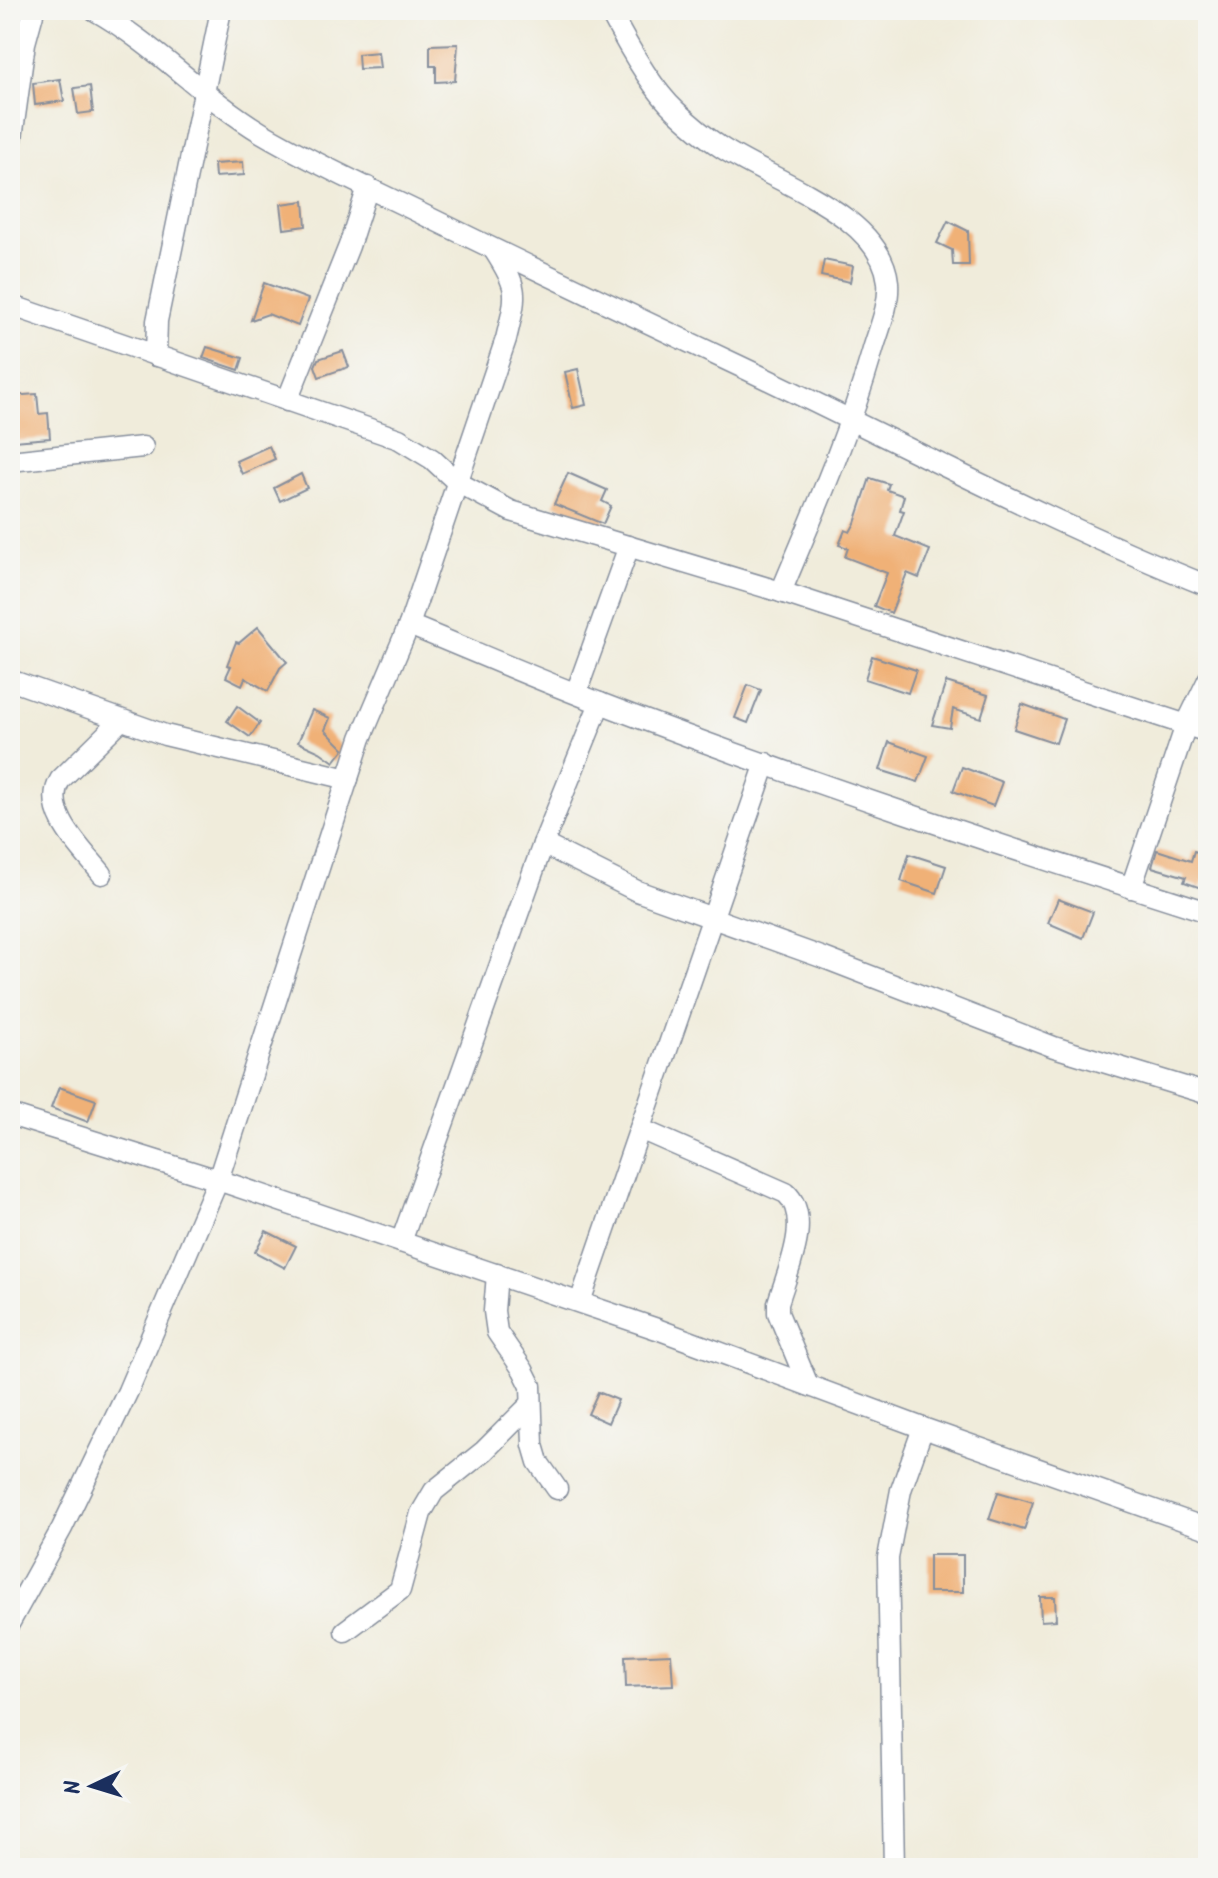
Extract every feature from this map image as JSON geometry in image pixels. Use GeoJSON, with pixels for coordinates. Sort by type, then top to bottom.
{"type":"FeatureCollection","features":[{"type":"Feature","properties":{"kind":"street"},"geometry":{"type":"LineString","coordinates":[[10,153],[25,43],[34,10]]}},
{"type":"Feature","properties":{"kind":"street"},"geometry":{"type":"LineString","coordinates":[[94,10],[117,23],[203,92],[263,133],[494,250],[852,419],[959,476],[1135,557],[1208,586]]}},
{"type":"Feature","properties":{"kind":"street"},"geometry":{"type":"LineString","coordinates":[[156,356],[157,321],[221,10]]}},
{"type":"Feature","properties":{"kind":"street"},"geometry":{"type":"LineString","coordinates":[[609,10],[626,43],[673,108],[719,146],[839,214],[870,242],[882,259],[888,283],[886,307],[852,419],[781,592]]}},
{"type":"Feature","properties":{"kind":"street"},"geometry":{"type":"LineString","coordinates":[[287,401],[349,246],[368,187]]}},
{"type":"Feature","properties":{"kind":"street"},"geometry":{"type":"LineString","coordinates":[[10,1622],[62,1528],[128,1391],[218,1180],[361,738],[409,625],[506,339],[515,300],[512,278],[494,250]]}},
{"type":"Feature","properties":{"kind":"street"},"geometry":{"type":"LineString","coordinates":[[10,305],[399,439],[432,459],[457,482],[511,511],[781,592],[1208,732]]}},
{"type":"Feature","properties":{"kind":"street"},"geometry":{"type":"LineString","coordinates":[[10,461],[143,447]]}},
{"type":"Feature","properties":{"kind":"street"},"geometry":{"type":"LineString","coordinates":[[576,693],[629,546]]}},
{"type":"Feature","properties":{"kind":"street"},"geometry":{"type":"LineString","coordinates":[[409,625],[600,703],[766,763],[975,838],[1208,912]]}},
{"type":"Feature","properties":{"kind":"street"},"geometry":{"type":"LineString","coordinates":[[10,680],[165,735],[348,779]]}},
{"type":"Feature","properties":{"kind":"street"},"geometry":{"type":"LineString","coordinates":[[1131,888],[1186,725],[1208,680]]}},
{"type":"Feature","properties":{"kind":"street"},"geometry":{"type":"LineString","coordinates":[[401,1242],[543,844],[600,703]]}},
{"type":"Feature","properties":{"kind":"street"},"geometry":{"type":"LineString","coordinates":[[102,874],[62,819],[55,800],[55,789],[60,780],[121,720]]}},
{"type":"Feature","properties":{"kind":"street"},"geometry":{"type":"LineString","coordinates":[[580,1302],[766,763]]}},
{"type":"Feature","properties":{"kind":"street"},"geometry":{"type":"LineString","coordinates":[[543,844],[637,891],[1054,1047],[1208,1094]]}},
{"type":"Feature","properties":{"kind":"street"},"geometry":{"type":"LineString","coordinates":[[10,1115],[218,1180],[580,1302],[1208,1529]]}},
{"type":"Feature","properties":{"kind":"street"},"geometry":{"type":"LineString","coordinates":[[640,1129],[786,1193],[794,1201],[799,1211],[799,1228],[778,1313],[808,1385]]}},
{"type":"Feature","properties":{"kind":"street"},"geometry":{"type":"LineString","coordinates":[[497,1274],[494,1311],[497,1332],[531,1386],[535,1454],[557,1489]]}},
{"type":"Feature","properties":{"kind":"street"},"geometry":{"type":"LineString","coordinates":[[345,1631],[400,1590],[421,1513],[434,1491],[484,1451],[531,1404]]}},
{"type":"Feature","properties":{"kind":"street"},"geometry":{"type":"LineString","coordinates":[[894,1868],[888,1558],[901,1490],[923,1428]]}},
{"type":"Feature","properties":{"kind":"building"},"geometry":{"type":"Polygon","coordinates":[[[458,44],[455,81],[436,82],[436,66],[430,66],[430,45],[458,44]]]}},
{"type":"Feature","properties":{"kind":"building"},"geometry":{"type":"Polygon","coordinates":[[[378,52],[380,68],[359,69],[358,54],[378,52]]]}},
{"type":"Feature","properties":{"kind":"building"},"geometry":{"type":"Polygon","coordinates":[[[60,79],[64,101],[35,105],[33,83],[60,79]]]}},
{"type":"Feature","properties":{"kind":"building"},"geometry":{"type":"Polygon","coordinates":[[[90,86],[93,112],[78,114],[74,88],[90,86]]]}},
{"type":"Feature","properties":{"kind":"building"},"geometry":{"type":"Polygon","coordinates":[[[243,162],[244,175],[215,177],[214,164],[243,162]]]}},
{"type":"Feature","properties":{"kind":"building"},"geometry":{"type":"Polygon","coordinates":[[[304,201],[306,226],[284,229],[281,204],[304,201]]]}},
{"type":"Feature","properties":{"kind":"building"},"geometry":{"type":"Polygon","coordinates":[[[948,221],[968,231],[969,265],[953,265],[952,250],[937,243],[948,221]]]}},
{"type":"Feature","properties":{"kind":"building"},"geometry":{"type":"Polygon","coordinates":[[[824,260],[853,266],[850,282],[821,276],[824,260]]]}},
{"type":"Feature","properties":{"kind":"building"},"geometry":{"type":"Polygon","coordinates":[[[264,283],[308,299],[298,326],[268,314],[251,320],[264,283]]]}},
{"type":"Feature","properties":{"kind":"building"},"geometry":{"type":"Polygon","coordinates":[[[207,347],[243,358],[239,370],[203,358],[207,347]]]}},
{"type":"Feature","properties":{"kind":"building"},"geometry":{"type":"Polygon","coordinates":[[[343,351],[349,367],[319,377],[315,366],[318,359],[343,351]]]}},
{"type":"Feature","properties":{"kind":"building"},"geometry":{"type":"Polygon","coordinates":[[[578,369],[586,405],[573,408],[565,372],[578,369]]]}},
{"type":"Feature","properties":{"kind":"building"},"geometry":{"type":"Polygon","coordinates":[[[37,394],[39,414],[48,413],[50,438],[14,441],[10,396],[37,394]]]}},
{"type":"Feature","properties":{"kind":"building"},"geometry":{"type":"Polygon","coordinates":[[[269,446],[275,459],[242,474],[236,461],[269,446]]]}},
{"type":"Feature","properties":{"kind":"building"},"geometry":{"type":"Polygon","coordinates":[[[568,473],[607,490],[602,501],[611,506],[603,524],[554,504],[568,473]]]}},
{"type":"Feature","properties":{"kind":"building"},"geometry":{"type":"Polygon","coordinates":[[[301,474],[307,488],[280,501],[274,488],[301,474]]]}},
{"type":"Feature","properties":{"kind":"building"},"geometry":{"type":"Polygon","coordinates":[[[870,478],[889,484],[887,490],[904,496],[900,510],[904,511],[895,536],[930,550],[919,578],[907,573],[891,613],[874,606],[887,573],[845,557],[848,548],[839,545],[845,530],[850,532],[855,523],[870,478]]]}},
{"type":"Feature","properties":{"kind":"building"},"geometry":{"type":"Polygon","coordinates":[[[258,627],[287,662],[280,668],[268,691],[245,678],[242,685],[226,677],[236,642],[239,643],[258,627]]]}},
{"type":"Feature","properties":{"kind":"building"},"geometry":{"type":"Polygon","coordinates":[[[872,656],[916,670],[908,693],[865,679],[872,656]]]}},
{"type":"Feature","properties":{"kind":"building"},"geometry":{"type":"Polygon","coordinates":[[[946,682],[988,695],[981,718],[953,709],[950,728],[932,725],[946,682]]]}},
{"type":"Feature","properties":{"kind":"building"},"geometry":{"type":"Polygon","coordinates":[[[748,685],[761,690],[748,723],[735,718],[748,685]]]}},
{"type":"Feature","properties":{"kind":"building"},"geometry":{"type":"Polygon","coordinates":[[[1022,704],[1064,719],[1056,743],[1014,729],[1022,704]]]}},
{"type":"Feature","properties":{"kind":"building"},"geometry":{"type":"Polygon","coordinates":[[[237,706],[260,723],[250,737],[227,721],[237,706]]]}},
{"type":"Feature","properties":{"kind":"building"},"geometry":{"type":"Polygon","coordinates":[[[312,710],[330,718],[325,730],[344,749],[334,762],[298,742],[312,710]]]}},
{"type":"Feature","properties":{"kind":"building"},"geometry":{"type":"Polygon","coordinates":[[[889,742],[928,756],[918,782],[880,770],[889,742]]]}},
{"type":"Feature","properties":{"kind":"building"},"geometry":{"type":"Polygon","coordinates":[[[962,767],[1002,782],[993,806],[953,791],[962,767]]]}},
{"type":"Feature","properties":{"kind":"building"},"geometry":{"type":"Polygon","coordinates":[[[1157,850],[1191,861],[1194,851],[1208,855],[1208,882],[1203,881],[1201,888],[1184,882],[1186,877],[1152,867],[1157,850]]]}},
{"type":"Feature","properties":{"kind":"building"},"geometry":{"type":"Polygon","coordinates":[[[909,854],[946,866],[937,893],[901,881],[909,854]]]}},
{"type":"Feature","properties":{"kind":"building"},"geometry":{"type":"Polygon","coordinates":[[[1058,899],[1093,912],[1083,938],[1048,923],[1058,899]]]}},
{"type":"Feature","properties":{"kind":"building"},"geometry":{"type":"Polygon","coordinates":[[[59,1087],[96,1100],[88,1122],[51,1108],[59,1087]]]}},
{"type":"Feature","properties":{"kind":"building"},"geometry":{"type":"Polygon","coordinates":[[[266,1231],[296,1246],[285,1268],[255,1252],[266,1231]]]}},
{"type":"Feature","properties":{"kind":"building"},"geometry":{"type":"Polygon","coordinates":[[[598,1392],[618,1400],[608,1423],[588,1414],[598,1392]]]}},
{"type":"Feature","properties":{"kind":"building"},"geometry":{"type":"Polygon","coordinates":[[[998,1492],[1033,1502],[1024,1530],[989,1519],[998,1492]]]}},
{"type":"Feature","properties":{"kind":"building"},"geometry":{"type":"Polygon","coordinates":[[[929,1555],[963,1555],[963,1592],[929,1592],[929,1555]]]}},
{"type":"Feature","properties":{"kind":"building"},"geometry":{"type":"Polygon","coordinates":[[[1040,1597],[1055,1597],[1056,1620],[1041,1621],[1040,1597]]]}},
{"type":"Feature","properties":{"kind":"building"},"geometry":{"type":"Polygon","coordinates":[[[671,1654],[673,1685],[626,1687],[625,1656],[671,1654]]]}}]}
